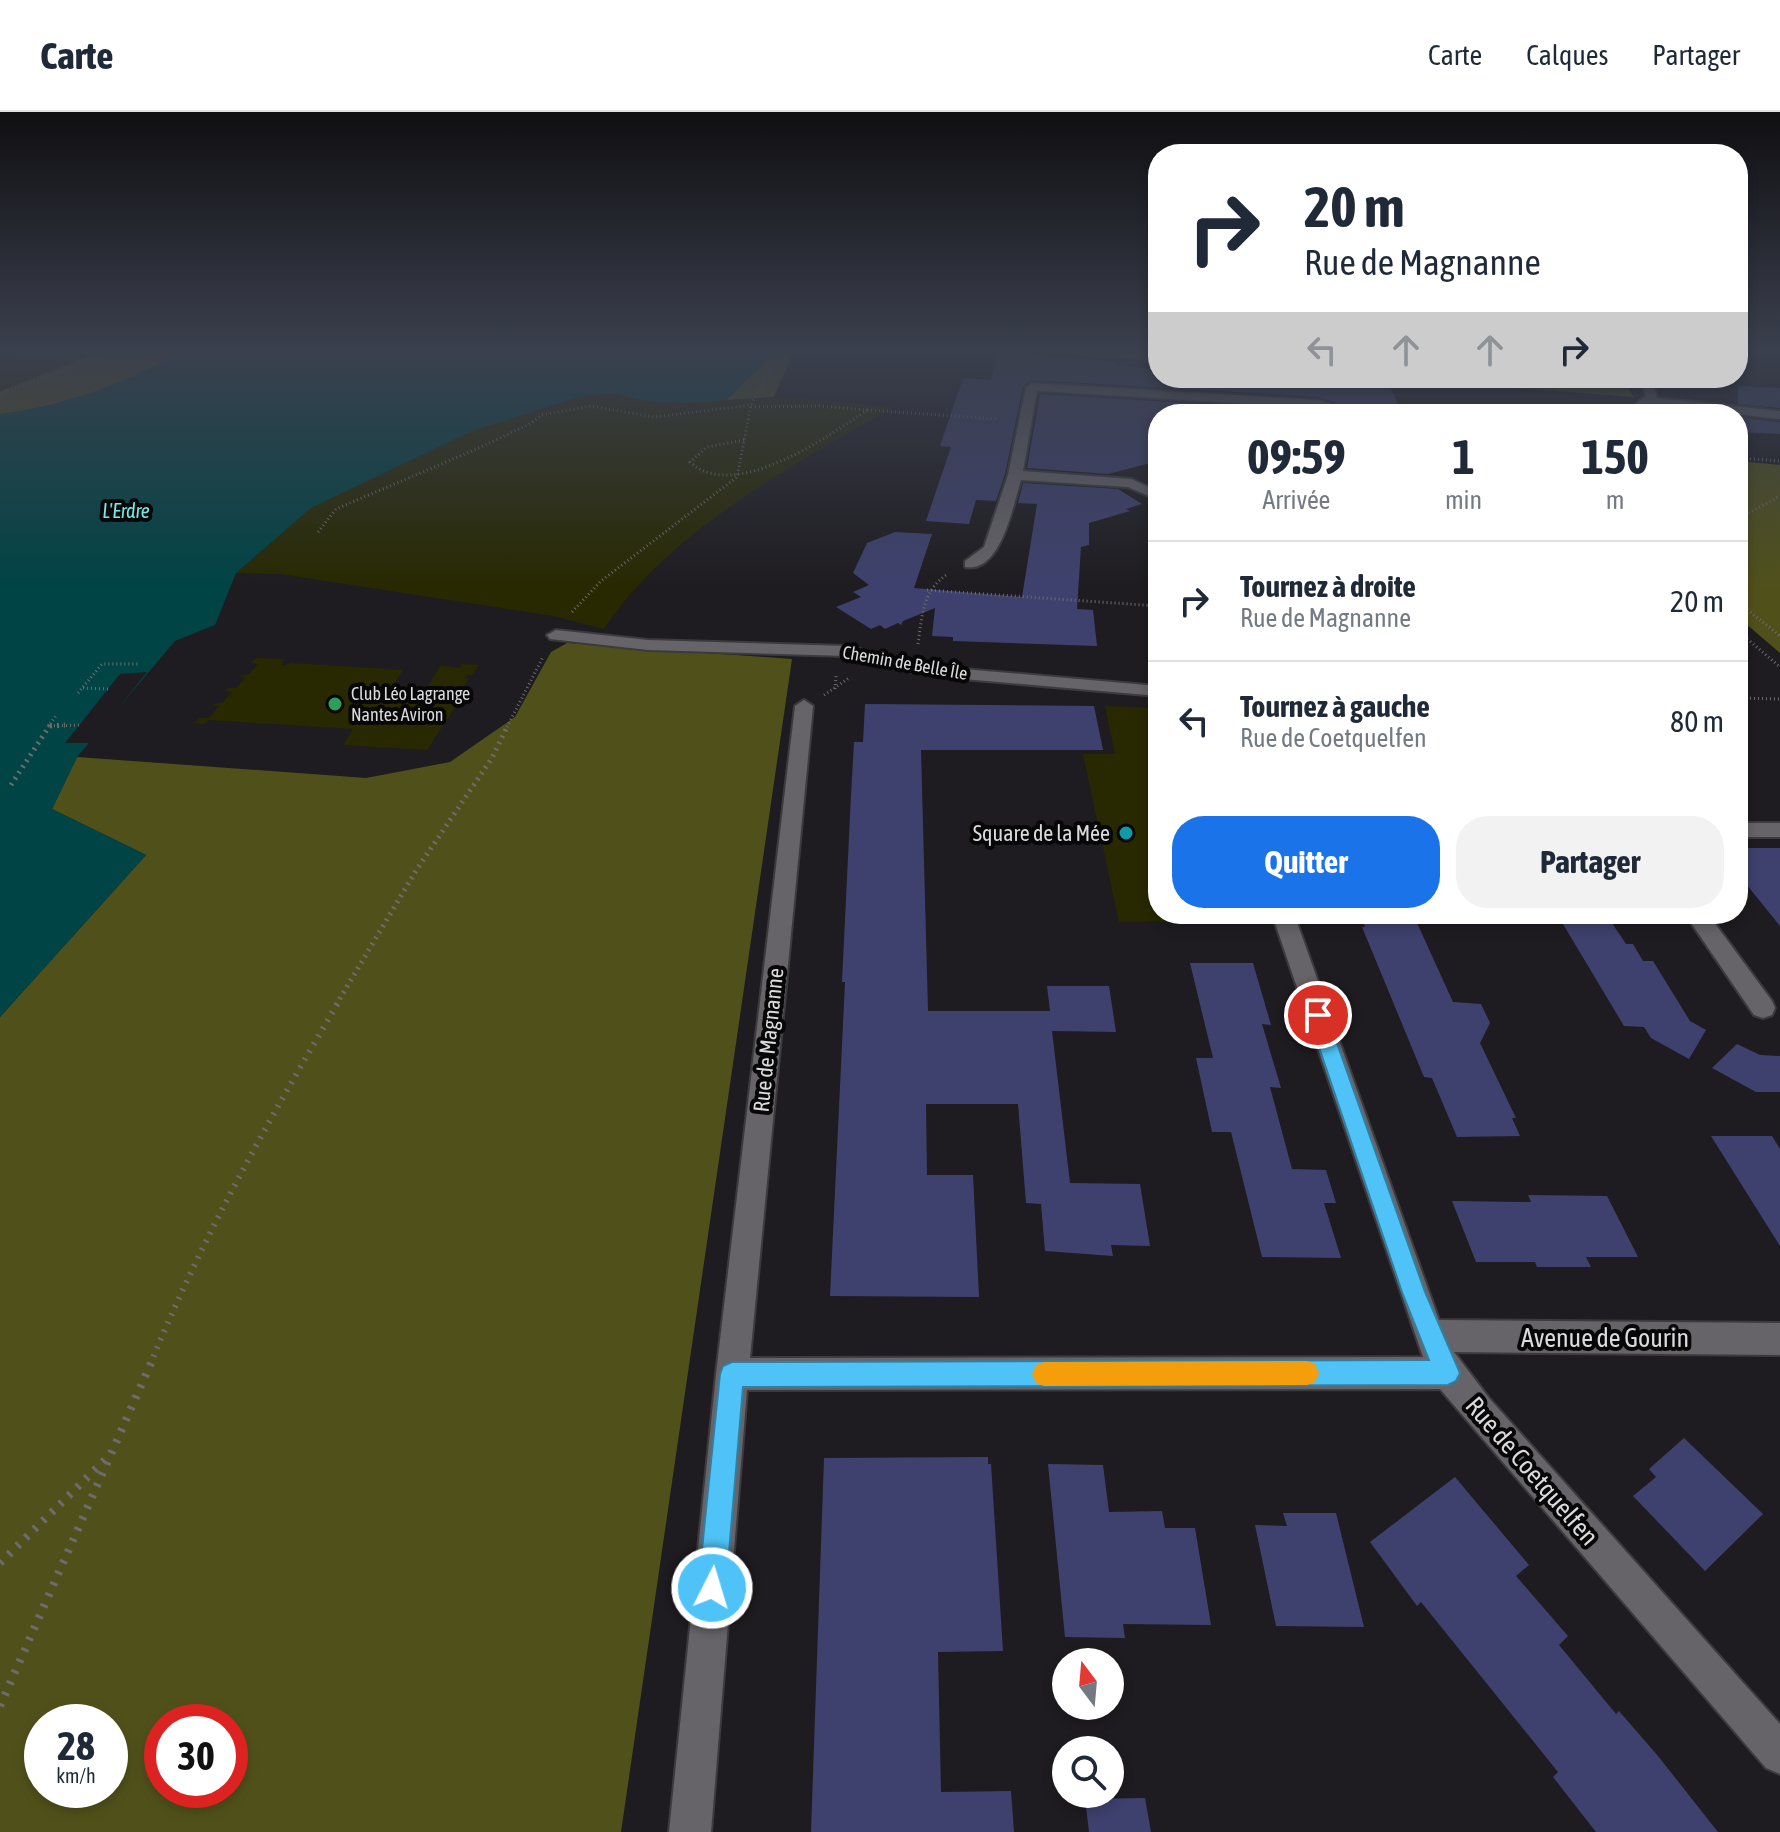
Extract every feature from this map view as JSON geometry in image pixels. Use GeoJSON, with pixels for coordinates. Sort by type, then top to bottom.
{"type":"FeatureCollection","features":[{"type":"Feature","properties":{"kind":"street"},"geometry":{"type":"LineString","coordinates":[[971,564],[991,549],[1015,475],[1025,428]]}},
{"type":"Feature","properties":{"kind":"street"},"geometry":{"type":"LineString","coordinates":[[1015,475],[1131,483],[1148,491]]}},
{"type":"Feature","properties":{"kind":"street","name":"Chemin de Belle Île"},"geometry":{"type":"LineString","coordinates":[[556,635],[648,645],[847,651],[911,667],[963,674],[1148,690]]}},
{"type":"Feature","properties":{"kind":"street","name":"Rue de Magnanne"},"geometry":{"type":"LineString","coordinates":[[690,1832],[732,1374],[804,706]]}},
{"type":"Feature","properties":{"kind":"street"},"geometry":{"type":"LineString","coordinates":[[1748,830],[1780,830]]}},
{"type":"Feature","properties":{"kind":"street","name":"Rue de Coetquelfen"},"geometry":{"type":"LineString","coordinates":[[1286,924],[1429,1336],[1448,1373],[1477,1410],[1780,1754]]}},
{"type":"Feature","properties":{"kind":"street"},"geometry":{"type":"LineString","coordinates":[[1703,924],[1763,1008]]}},
{"type":"Feature","properties":{"kind":"street","name":"Avenue de Gourin"},"geometry":{"type":"LineString","coordinates":[[1429,1336],[1780,1339]]}},
{"type":"Feature","properties":{"kind":"street"},"geometry":{"type":"LineString","coordinates":[[732,1374],[1448,1373]]}},
{"type":"Feature","properties":{"kind":"path"},"geometry":{"type":"LineString","coordinates":[[318,532],[336,509],[521,428]]}},
{"type":"Feature","properties":{"kind":"path"},"geometry":{"type":"LineString","coordinates":[[737,477],[746,428]]}},
{"type":"Feature","properties":{"kind":"path"},"geometry":{"type":"LineString","coordinates":[[0,1706],[177,1299],[301,1065],[417,869],[492,758],[556,635],[580,601],[601,581],[737,477],[787,456],[835,428]]}},
{"type":"Feature","properties":{"kind":"path"},"geometry":{"type":"LineString","coordinates":[[737,477],[716,474],[692,466],[690,462],[701,450],[716,443],[744,440]]}},
{"type":"Feature","properties":{"kind":"path"},"geometry":{"type":"LineString","coordinates":[[1748,459],[1780,461]]}},
{"type":"Feature","properties":{"kind":"path"},"geometry":{"type":"LineString","coordinates":[[1748,514],[1780,496]]}},
{"type":"Feature","properties":{"kind":"path"},"geometry":{"type":"LineString","coordinates":[[919,638],[927,590],[937,579],[971,564]]}},
{"type":"Feature","properties":{"kind":"path"},"geometry":{"type":"LineString","coordinates":[[927,590],[1148,605]]}},
{"type":"Feature","properties":{"kind":"path"},"geometry":{"type":"LineString","coordinates":[[1748,610],[1780,636]]}},
{"type":"Feature","properties":{"kind":"path"},"geometry":{"type":"LineString","coordinates":[[1748,640],[1780,667]]}},
{"type":"Feature","properties":{"kind":"path"},"geometry":{"type":"LineString","coordinates":[[108,689],[80,691],[102,664],[139,664]]}},
{"type":"Feature","properties":{"kind":"path"},"geometry":{"type":"LineString","coordinates":[[1748,698],[1780,699]]}},
{"type":"Feature","properties":{"kind":"path"},"geometry":{"type":"LineString","coordinates":[[11,785],[57,714]]}},
{"type":"Feature","properties":{"kind":"path"},"geometry":{"type":"LineString","coordinates":[[49,726],[79,725]]}},
{"type":"Feature","properties":{"kind":"path"},"geometry":{"type":"LineString","coordinates":[[0,1563],[109,1456]]}},
{"type":"Feature","properties":{"kind":"shaded area"},"geometry":{"type":"Polygon","coordinates":[[[481,428],[857,428],[775,477],[698,531],[631,593],[604,629],[554,616],[280,574],[236,573],[311,508],[481,428]]]}},
{"type":"Feature","properties":{"kind":"shaded area"},"geometry":{"type":"Polygon","coordinates":[[[1748,462],[1780,465],[1780,653],[1748,626],[1748,462]]]}},
{"type":"Feature","properties":{"kind":"shaded area"},"geometry":{"type":"Polygon","coordinates":[[[567,643],[792,659],[621,1832],[0,1832],[0,1017],[146,855],[52,809],[77,757],[366,778],[450,762],[515,717],[551,652],[567,643]]]}},
{"type":"Feature","properties":{"kind":"shaded area","name":"Club Léo Lagrange Nantes Aviron"},"geometry":{"type":"Polygon","coordinates":[[[256,658],[284,659],[283,666],[291,663],[403,670],[393,685],[427,687],[441,665],[460,668],[462,664],[479,665],[472,675],[467,675],[465,678],[469,679],[463,688],[457,689],[448,702],[458,703],[427,750],[343,745],[353,729],[208,720],[204,724],[194,723],[200,718],[209,718],[219,706],[211,705],[223,702],[232,692],[225,691],[236,688],[245,678],[238,676],[249,674],[258,664],[251,663],[256,658]]]}},
{"type":"Feature","properties":{"kind":"shaded area","name":"Square de la Mée"},"geometry":{"type":"Polygon","coordinates":[[[1105,706],[1148,708],[1148,922],[1119,922],[1083,754],[1115,754],[1105,706]]]}},
{"type":"Feature","properties":{"kind":"water","name":"L'Erdre"},"geometry":{"type":"Polygon","coordinates":[[[0,428],[481,428],[311,508],[236,573],[215,625],[175,641],[77,757],[52,809],[146,855],[0,1017],[0,428]]]}},
{"type":"Feature","properties":{"kind":"pier"},"geometry":{"type":"Polygon","coordinates":[[[147,672],[91,743],[65,743],[120,674],[147,672]]]}},
{"type":"Feature","properties":{"kind":"building"},"geometry":{"type":"Polygon","coordinates":[[[946,428],[1014,428],[996,501],[976,500],[969,524],[926,521],[951,447],[940,446],[946,428]]]}},
{"type":"Feature","properties":{"kind":"building"},"geometry":{"type":"Polygon","coordinates":[[[1034,428],[1148,428],[1148,464],[1108,474],[1027,468],[1034,428]]]}},
{"type":"Feature","properties":{"kind":"building"},"geometry":{"type":"Polygon","coordinates":[[[1748,428],[1780,428],[1780,434],[1748,432],[1748,428]]]}},
{"type":"Feature","properties":{"kind":"building"},"geometry":{"type":"Polygon","coordinates":[[[1023,483],[1118,489],[1142,504],[1126,509],[1130,511],[1089,523],[1089,545],[1081,547],[1077,609],[1093,610],[1097,646],[953,641],[953,637],[932,636],[935,608],[903,621],[901,625],[898,623],[885,629],[880,625],[871,629],[836,607],[861,597],[853,592],[869,585],[853,573],[867,543],[895,532],[932,534],[914,588],[1022,597],[1037,504],[1018,503],[1023,483]]]}},
{"type":"Feature","properties":{"kind":"building"},"geometry":{"type":"Polygon","coordinates":[[[865,704],[1094,706],[1103,750],[921,750],[928,1011],[1050,1011],[1047,986],[1109,986],[1116,1032],[1052,1031],[1070,1183],[1140,1184],[1150,1246],[1111,1245],[1113,1256],[1045,1251],[1041,1204],[1026,1203],[1018,1104],[926,1104],[927,1175],[973,1175],[979,1297],[830,1296],[854,742],[863,742],[865,704]]]}},
{"type":"Feature","properties":{"kind":"building"},"geometry":{"type":"Polygon","coordinates":[[[1748,848],[1780,848],[1780,926],[1748,886],[1748,848]]]}},
{"type":"Feature","properties":{"kind":"building"},"geometry":{"type":"Polygon","coordinates":[[[1364,924],[1418,924],[1453,1002],[1481,1004],[1490,1023],[1480,1043],[1516,1118],[1512,1118],[1520,1136],[1457,1137],[1432,1078],[1424,1077],[1362,927],[1365,927],[1364,924]]]}},
{"type":"Feature","properties":{"kind":"building"},"geometry":{"type":"Polygon","coordinates":[[[1563,924],[1613,924],[1626,944],[1633,944],[1643,961],[1653,961],[1690,1021],[1706,1030],[1689,1059],[1651,1038],[1644,1027],[1624,1026],[1563,924]]]}},
{"type":"Feature","properties":{"kind":"building"},"geometry":{"type":"Polygon","coordinates":[[[1190,963],[1253,963],[1271,1025],[1262,1024],[1281,1088],[1270,1087],[1292,1169],[1326,1170],[1336,1203],[1324,1203],[1341,1258],[1262,1257],[1231,1132],[1212,1132],[1196,1058],[1213,1058],[1190,963]]]}},
{"type":"Feature","properties":{"kind":"building"},"geometry":{"type":"Polygon","coordinates":[[[1737,1044],[1760,1055],[1780,1056],[1780,1092],[1756,1092],[1712,1068],[1737,1044]]]}},
{"type":"Feature","properties":{"kind":"building"},"geometry":{"type":"Polygon","coordinates":[[[1711,1136],[1772,1136],[1780,1149],[1780,1246],[1711,1136]]]}},
{"type":"Feature","properties":{"kind":"building"},"geometry":{"type":"Polygon","coordinates":[[[1528,1195],[1607,1196],[1638,1257],[1586,1257],[1591,1267],[1537,1267],[1535,1262],[1476,1262],[1452,1201],[1531,1202],[1528,1195]]]}},
{"type":"Feature","properties":{"kind":"building"},"geometry":{"type":"Polygon","coordinates":[[[1684,1438],[1763,1514],[1705,1571],[1633,1496],[1656,1477],[1649,1469],[1684,1438]]]}},
{"type":"Feature","properties":{"kind":"building"},"geometry":{"type":"Polygon","coordinates":[[[988,1457],[988,1464],[991,1464],[1003,1651],[938,1652],[941,1792],[1011,1791],[1014,1832],[811,1832],[824,1458],[988,1457]]]}},
{"type":"Feature","properties":{"kind":"building"},"geometry":{"type":"Polygon","coordinates":[[[1048,1464],[1103,1465],[1109,1512],[1162,1511],[1165,1528],[1195,1528],[1211,1625],[1123,1624],[1125,1638],[1065,1637],[1048,1464]]]}},
{"type":"Feature","properties":{"kind":"building"},"geometry":{"type":"Polygon","coordinates":[[[1455,1477],[1529,1565],[1516,1576],[1568,1636],[1559,1645],[1616,1714],[1619,1711],[1658,1756],[1718,1832],[1596,1832],[1553,1777],[1558,1772],[1421,1602],[1417,1606],[1370,1542],[1455,1477]]]}},
{"type":"Feature","properties":{"kind":"building"},"geometry":{"type":"Polygon","coordinates":[[[1283,1513],[1336,1513],[1364,1627],[1276,1626],[1255,1525],[1287,1526],[1283,1513]]]}},
{"type":"Feature","properties":{"kind":"building"},"geometry":{"type":"Polygon","coordinates":[[[1124,1798],[1145,1798],[1151,1832],[1089,1832],[1086,1808],[1124,1808],[1124,1798]]]}},
{"type":"Feature","properties":{"kind":"slow traffic"},"geometry":{"type":"LineString","coordinates":[[1044,1374],[1307,1373]]}},
{"type":"Feature","properties":{"kind":"place","name":"Club Léo Lagrange Nantes Aviron"},"geometry":{"type":"Point","coordinates":[335,704]}},
{"type":"Feature","properties":{"kind":"place","name":"Square de la Mée"},"geometry":{"type":"Point","coordinates":[1126,833]}},
{"type":"Feature","properties":{"kind":"route"},"geometry":{"type":"LineString","coordinates":[[712,1588],[732,1374],[1448,1373],[1429,1336],[1413,1292],[1318,1015]]}}]}
